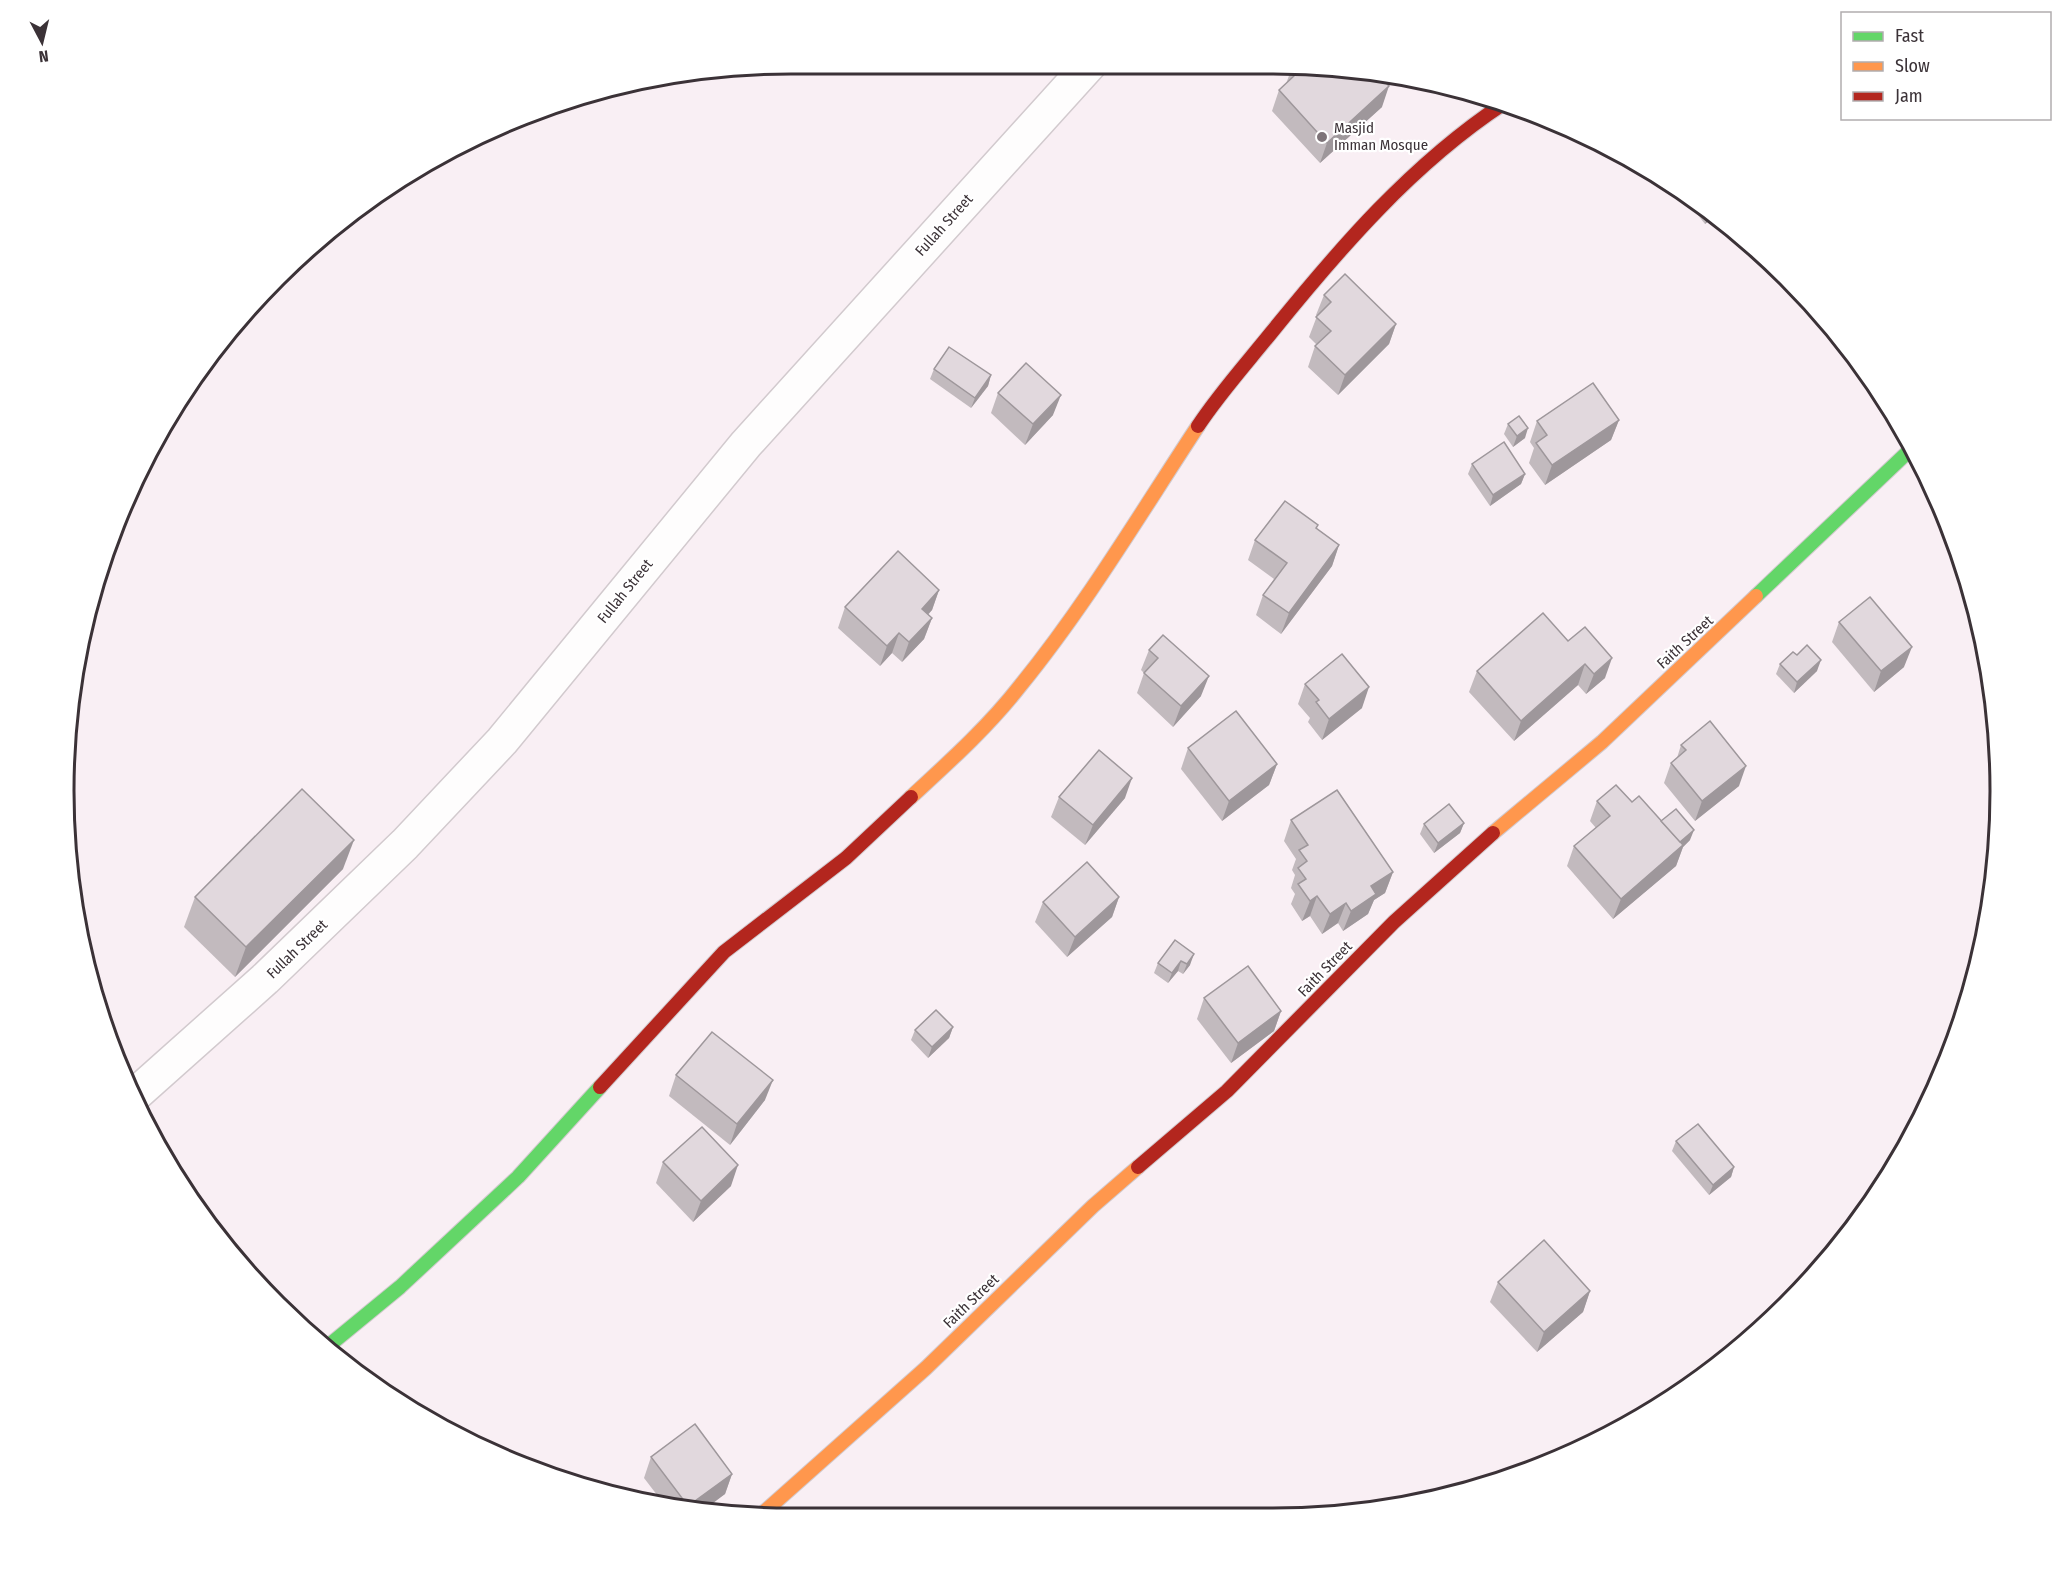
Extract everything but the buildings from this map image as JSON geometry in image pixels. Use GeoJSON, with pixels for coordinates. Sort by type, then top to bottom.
{"type":"FeatureCollection","features":[{"type":"Feature","properties":{"kind":"street","name":"Fullah Street"},"geometry":{"type":"LineString","coordinates":[[139,1091],[264,979],[364,884],[502,741],[746,444],[1081,74]]}},
{"type":"Feature","properties":{"kind":"street"},"geometry":{"type":"LineString","coordinates":[[333,1342],[400,1287],[518,1177],[724,952],[846,858],[960,752],[1019,688],[1073,617],[1208,411],[1318,275],[1416,172],[1471,125],[1495,109]]}},
{"type":"Feature","properties":{"kind":"street","name":"Faith Street"},"geometry":{"type":"LineString","coordinates":[[769,1508],[926,1368],[1093,1206],[1227,1091],[1394,922],[1460,860],[1602,742],[1905,454]]}},
{"type":"Feature","properties":{"kind":"traffic: fast"},"geometry":{"type":"LineString","coordinates":[[1756,596],[1905,454]]}},
{"type":"Feature","properties":{"kind":"traffic: fast"},"geometry":{"type":"LineString","coordinates":[[333,1342],[400,1287],[518,1177],[600,1087]]}},
{"type":"Feature","properties":{"kind":"traffic: slow"},"geometry":{"type":"LineString","coordinates":[[911,797],[995,716],[1068,624],[1198,426]]}},
{"type":"Feature","properties":{"kind":"traffic: slow"},"geometry":{"type":"LineString","coordinates":[[1493,833],[1602,742],[1756,596]]}},
{"type":"Feature","properties":{"kind":"traffic: slow"},"geometry":{"type":"LineString","coordinates":[[769,1508],[926,1368],[1093,1206],[1138,1167]]}},
{"type":"Feature","properties":{"kind":"traffic: jam"},"geometry":{"type":"LineString","coordinates":[[1198,426],[1224,391],[1350,239],[1438,153],[1495,110]]}},
{"type":"Feature","properties":{"kind":"traffic: jam"},"geometry":{"type":"LineString","coordinates":[[600,1087],[724,952],[846,858],[911,797]]}},
{"type":"Feature","properties":{"kind":"traffic: jam"},"geometry":{"type":"LineString","coordinates":[[1138,1167],[1227,1091],[1394,922],[1493,833]]}},
{"type":"Feature","properties":{"kind":"place","name":"Masjid Imman Mosque"},"geometry":{"type":"Point","coordinates":[1322,137]}}]}
